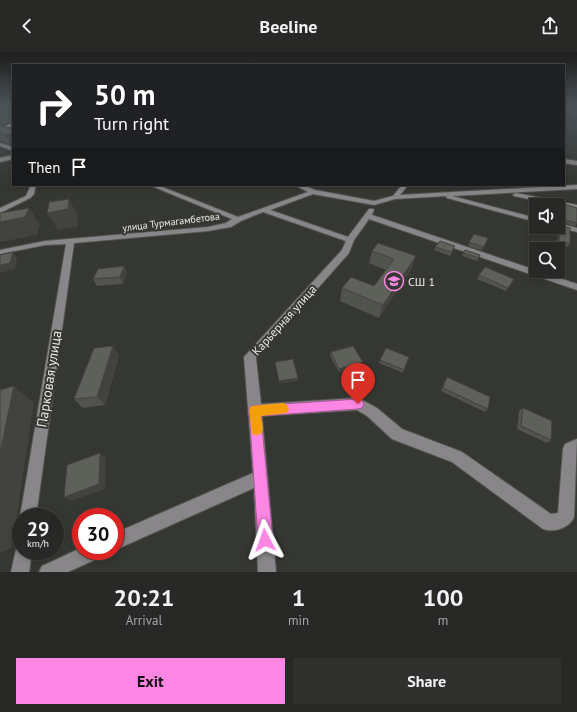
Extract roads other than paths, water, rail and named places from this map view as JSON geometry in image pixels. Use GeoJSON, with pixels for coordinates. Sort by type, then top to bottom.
{"type":"FeatureCollection","features":[{"type":"Feature","properties":{"kind":"street"},"geometry":{"type":"LineString","coordinates":[[0,144],[12,147]]}},
{"type":"Feature","properties":{"kind":"street"},"geometry":{"type":"LineString","coordinates":[[0,150],[12,147]]}},
{"type":"Feature","properties":{"kind":"street"},"geometry":{"type":"LineString","coordinates":[[0,160],[12,156]]}},
{"type":"Feature","properties":{"kind":"street"},"geometry":{"type":"LineString","coordinates":[[565,161],[577,163]]}},
{"type":"Feature","properties":{"kind":"street"},"geometry":{"type":"LineString","coordinates":[[0,211],[28,197],[31,194],[34,186]]}},
{"type":"Feature","properties":{"kind":"street"},"geometry":{"type":"LineString","coordinates":[[155,186],[238,219]]}},
{"type":"Feature","properties":{"kind":"street"},"geometry":{"type":"LineString","coordinates":[[300,186],[313,192],[374,203],[395,197],[577,187]]}},
{"type":"Feature","properties":{"kind":"street"},"geometry":{"type":"LineString","coordinates":[[395,197],[404,186]]}},
{"type":"Feature","properties":{"kind":"street","name":"улица Турмагамбетова"},"geometry":{"type":"LineString","coordinates":[[0,252],[45,243],[196,231],[228,225],[238,219],[313,192]]}},
{"type":"Feature","properties":{"kind":"street"},"geometry":{"type":"LineString","coordinates":[[498,192],[577,207]]}},
{"type":"Feature","properties":{"kind":"street"},"geometry":{"type":"LineString","coordinates":[[439,194],[529,218]]}},
{"type":"Feature","properties":{"kind":"street","name":"Карьерная улица"},"geometry":{"type":"LineString","coordinates":[[267,572],[261,477],[250,357],[346,251],[350,240],[368,216],[374,203]]}},
{"type":"Feature","properties":{"kind":"street"},"geometry":{"type":"LineString","coordinates":[[266,210],[350,240]]}},
{"type":"Feature","properties":{"kind":"street"},"geometry":{"type":"LineString","coordinates":[[368,216],[577,287]]}},
{"type":"Feature","properties":{"kind":"street"},"geometry":{"type":"LineString","coordinates":[[565,227],[577,230]]}},
{"type":"Feature","properties":{"kind":"street","name":"Парковая улица"},"geometry":{"type":"LineString","coordinates":[[29,508],[70,242]]}},
{"type":"Feature","properties":{"kind":"street"},"geometry":{"type":"LineString","coordinates":[[255,410],[358,404],[372,412],[397,434],[457,457],[549,523],[562,520],[566,517],[570,449],[577,446]]}},
{"type":"Feature","properties":{"kind":"street"},"geometry":{"type":"LineString","coordinates":[[124,538],[261,477]]}},
{"type":"Feature","properties":{"kind":"street"},"geometry":{"type":"LineString","coordinates":[[20,572],[22,560]]}},
{"type":"Feature","properties":{"kind":"street"},"geometry":{"type":"LineString","coordinates":[[48,572],[75,560]]}},
{"type":"Feature","properties":{"kind":"place","name":"СШ 1"},"geometry":{"type":"Point","coordinates":[394,281]}}]}
